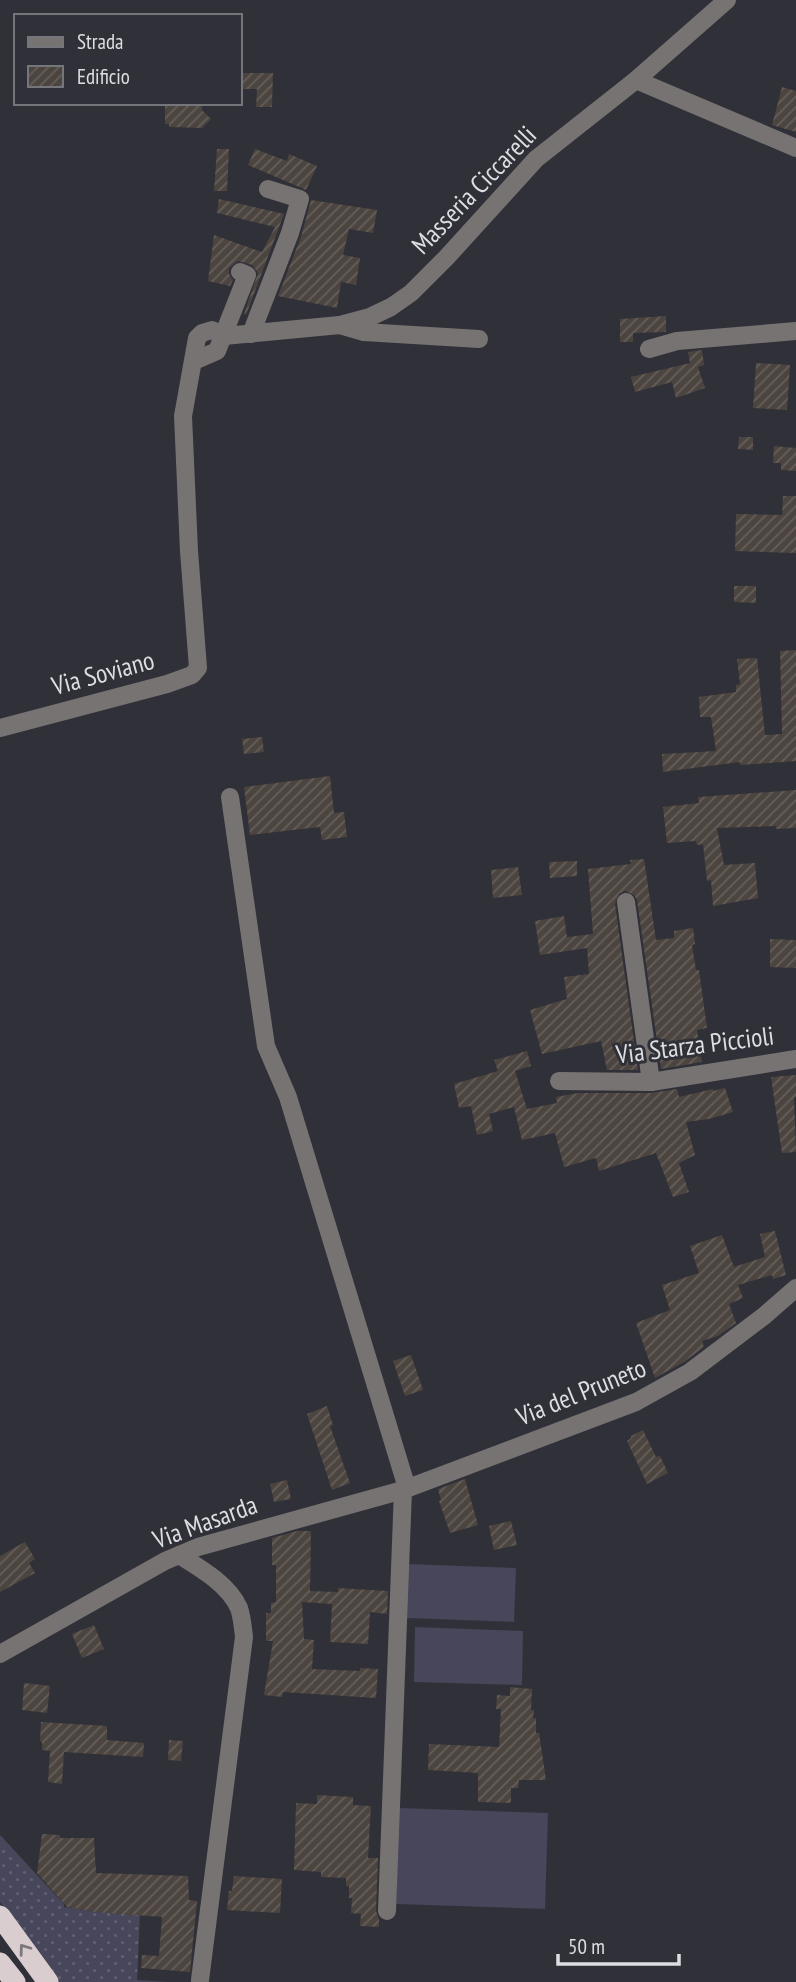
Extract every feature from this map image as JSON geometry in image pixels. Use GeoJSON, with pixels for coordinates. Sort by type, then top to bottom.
{"type":"FeatureCollection","features":[{"type":"Feature","properties":{"kind":"highway"},"geometry":{"type":"LineString","coordinates":[[0,1916],[48,1982]]}},
{"type":"Feature","properties":{"kind":"highway"},"geometry":{"type":"LineString","coordinates":[[0,1963],[15,1982]]}},
{"type":"Feature","properties":{"kind":"street","name":"Masseria Ciccarelli"},"geometry":{"type":"LineString","coordinates":[[196,649],[183,416],[197,338],[212,330],[224,336],[340,325],[370,317],[391,307],[411,293],[446,258],[536,159],[636,80],[727,0]]}},
{"type":"Feature","properties":{"kind":"street"},"geometry":{"type":"LineString","coordinates":[[636,80],[796,148]]}},
{"type":"Feature","properties":{"kind":"street"},"geometry":{"type":"LineString","coordinates":[[251,334],[300,200],[268,189]]}},
{"type":"Feature","properties":{"kind":"street"},"geometry":{"type":"LineString","coordinates":[[224,336],[247,275],[240,272]]}},
{"type":"Feature","properties":{"kind":"street"},"geometry":{"type":"LineString","coordinates":[[340,325],[364,332],[479,339]]}},
{"type":"Feature","properties":{"kind":"street"},"geometry":{"type":"LineString","coordinates":[[649,349],[677,341],[796,331]]}},
{"type":"Feature","properties":{"kind":"street","name":"Via Soviano"},"geometry":{"type":"LineString","coordinates":[[0,728],[167,684],[191,675],[198,668],[196,649]]}},
{"type":"Feature","properties":{"kind":"street"},"geometry":{"type":"LineString","coordinates":[[230,797],[266,1046],[288,1097],[405,1489],[387,1911]]}},
{"type":"Feature","properties":{"kind":"street"},"geometry":{"type":"LineString","coordinates":[[626,902],[651,1082]]}},
{"type":"Feature","properties":{"kind":"street","name":"Via Starza Piccioli"},"geometry":{"type":"LineString","coordinates":[[559,1080],[651,1082],[796,1059]]}},
{"type":"Feature","properties":{"kind":"street","name":"Via del Pruneto"},"geometry":{"type":"LineString","coordinates":[[405,1489],[636,1402],[690,1372],[796,1288]]}},
{"type":"Feature","properties":{"kind":"street","name":"Via Masarda"},"geometry":{"type":"LineString","coordinates":[[0,1654],[198,1547],[405,1489]]}},
{"type":"Feature","properties":{"kind":"street"},"geometry":{"type":"LineString","coordinates":[[179,1555],[205,1571],[225,1589],[238,1608],[244,1637],[200,1980]]}},
{"type":"Feature","properties":{"kind":"shaded area"},"geometry":{"type":"Polygon","coordinates":[[[408,1564],[516,1568],[514,1622],[406,1618],[408,1564]]]}},
{"type":"Feature","properties":{"kind":"shaded area"},"geometry":{"type":"Polygon","coordinates":[[[415,1627],[523,1631],[522,1685],[414,1682],[415,1627]]]}},
{"type":"Feature","properties":{"kind":"shaded area"},"geometry":{"type":"Polygon","coordinates":[[[399,1808],[548,1813],[545,1909],[396,1904],[399,1808]]]}},
{"type":"Feature","properties":{"kind":"shaded area"},"geometry":{"type":"Polygon","coordinates":[[[0,1835],[64,1907],[140,1915],[137,1980],[167,1982],[56,1982],[0,1902],[0,1835]]]}},
{"type":"Feature","properties":{"kind":"building"},"geometry":{"type":"Polygon","coordinates":[[[242,73],[273,73],[272,107],[256,107],[257,89],[242,89],[242,73]]]}},
{"type":"Feature","properties":{"kind":"building"},"geometry":{"type":"Polygon","coordinates":[[[782,87],[796,91],[796,132],[772,125],[782,87]]]}},
{"type":"Feature","properties":{"kind":"building"},"geometry":{"type":"Polygon","coordinates":[[[165,105],[202,105],[202,110],[211,119],[202,128],[169,127],[169,124],[165,124],[165,105]]]}},
{"type":"Feature","properties":{"kind":"building"},"geometry":{"type":"Polygon","coordinates":[[[217,149],[229,149],[227,191],[214,191],[217,149]]]}},
{"type":"Feature","properties":{"kind":"building"},"geometry":{"type":"Polygon","coordinates":[[[255,149],[287,161],[289,154],[317,166],[306,190],[248,165],[255,149]]]}},
{"type":"Feature","properties":{"kind":"building"},"geometry":{"type":"Polygon","coordinates":[[[219,199],[284,214],[246,315],[244,314],[258,273],[252,265],[238,261],[229,268],[233,280],[230,286],[208,281],[214,235],[262,252],[275,227],[217,213],[219,199]]]}},
{"type":"Feature","properties":{"kind":"building"},"geometry":{"type":"Polygon","coordinates":[[[311,200],[377,210],[373,233],[349,229],[343,255],[360,258],[356,285],[341,282],[337,308],[278,296],[301,237],[311,200]]]}},
{"type":"Feature","properties":{"kind":"building"},"geometry":{"type":"Polygon","coordinates":[[[666,316],[666,332],[633,333],[633,342],[620,342],[620,319],[666,316]]]}},
{"type":"Feature","properties":{"kind":"building"},"geometry":{"type":"Polygon","coordinates":[[[702,350],[704,365],[698,367],[705,388],[676,398],[672,382],[635,392],[631,377],[690,363],[688,352],[702,350]]]}},
{"type":"Feature","properties":{"kind":"building"},"geometry":{"type":"Polygon","coordinates":[[[756,363],[790,365],[787,410],[753,408],[756,363]]]}},
{"type":"Feature","properties":{"kind":"building"},"geometry":{"type":"Polygon","coordinates":[[[739,437],[753,437],[753,450],[738,449],[739,437]]]}},
{"type":"Feature","properties":{"kind":"building"},"geometry":{"type":"Polygon","coordinates":[[[774,446],[796,448],[796,471],[781,470],[781,463],[773,463],[774,446]]]}},
{"type":"Feature","properties":{"kind":"building"},"geometry":{"type":"Polygon","coordinates":[[[783,496],[796,496],[796,553],[735,551],[736,514],[782,515],[783,496]]]}},
{"type":"Feature","properties":{"kind":"building"},"geometry":{"type":"Polygon","coordinates":[[[734,586],[756,586],[756,603],[734,602],[734,586]]]}},
{"type":"Feature","properties":{"kind":"building"},"geometry":{"type":"Polygon","coordinates":[[[796,650],[796,761],[740,765],[740,762],[663,772],[662,754],[716,751],[711,717],[700,717],[699,697],[736,692],[736,685],[740,684],[737,659],[757,658],[765,735],[782,734],[780,651],[796,650]]]}},
{"type":"Feature","properties":{"kind":"building"},"geometry":{"type":"Polygon","coordinates":[[[262,737],[264,752],[244,754],[242,739],[262,737]]]}},
{"type":"Feature","properties":{"kind":"building"},"geometry":{"type":"Polygon","coordinates":[[[330,776],[334,813],[344,812],[347,837],[322,840],[320,827],[250,835],[244,787],[330,776]]]}},
{"type":"Feature","properties":{"kind":"building"},"geometry":{"type":"Polygon","coordinates":[[[796,790],[796,828],[717,828],[724,865],[755,863],[758,898],[713,906],[711,880],[707,881],[703,844],[697,845],[696,841],[667,843],[663,807],[699,803],[698,797],[796,790]]]}},
{"type":"Feature","properties":{"kind":"building"},"geometry":{"type":"Polygon","coordinates":[[[644,859],[656,940],[674,938],[674,931],[693,928],[695,944],[692,945],[696,970],[699,970],[707,1028],[697,1030],[702,1062],[661,1069],[637,900],[634,895],[625,891],[619,894],[615,904],[638,1070],[607,1070],[601,1041],[542,1054],[530,1010],[567,999],[564,977],[589,974],[587,948],[540,955],[535,921],[564,916],[567,937],[593,934],[588,869],[631,864],[630,860],[644,859]]]}},
{"type":"Feature","properties":{"kind":"building"},"geometry":{"type":"Polygon","coordinates":[[[577,861],[577,876],[550,878],[549,862],[577,861]]]}},
{"type":"Feature","properties":{"kind":"building"},"geometry":{"type":"Polygon","coordinates":[[[518,867],[522,895],[493,898],[491,870],[518,867]]]}},
{"type":"Feature","properties":{"kind":"building"},"geometry":{"type":"Polygon","coordinates":[[[770,939],[796,940],[796,968],[770,967],[770,939]]]}},
{"type":"Feature","properties":{"kind":"building"},"geometry":{"type":"Polygon","coordinates":[[[527,1051],[531,1066],[515,1071],[527,1109],[557,1103],[556,1097],[578,1093],[651,1093],[677,1089],[679,1097],[725,1088],[733,1112],[686,1122],[695,1155],[679,1163],[689,1192],[673,1197],[656,1153],[599,1171],[596,1158],[564,1167],[555,1133],[522,1140],[514,1107],[489,1114],[493,1131],[477,1135],[471,1106],[459,1108],[454,1084],[498,1071],[494,1060],[527,1051]]]}},
{"type":"Feature","properties":{"kind":"building"},"geometry":{"type":"Polygon","coordinates":[[[796,1075],[796,1152],[782,1153],[771,1077],[796,1075]]]}},
{"type":"Feature","properties":{"kind":"building"},"geometry":{"type":"Polygon","coordinates":[[[775,1231],[786,1275],[773,1279],[772,1275],[738,1285],[743,1298],[729,1304],[736,1323],[718,1336],[702,1341],[704,1347],[655,1378],[636,1323],[670,1310],[662,1285],[699,1273],[690,1246],[722,1235],[734,1267],[765,1257],[760,1234],[775,1231]]]}},
{"type":"Feature","properties":{"kind":"building"},"geometry":{"type":"Polygon","coordinates":[[[411,1355],[423,1390],[405,1396],[393,1361],[411,1355]]]}},
{"type":"Feature","properties":{"kind":"building"},"geometry":{"type":"Polygon","coordinates":[[[327,1406],[333,1425],[330,1426],[350,1483],[332,1490],[307,1414],[327,1406]]]}},
{"type":"Feature","properties":{"kind":"building"},"geometry":{"type":"Polygon","coordinates":[[[643,1430],[656,1457],[660,1456],[668,1473],[647,1484],[627,1441],[643,1430]]]}},
{"type":"Feature","properties":{"kind":"building"},"geometry":{"type":"Polygon","coordinates":[[[465,1479],[478,1525],[450,1533],[439,1501],[438,1489],[465,1479]]]}},
{"type":"Feature","properties":{"kind":"building"},"geometry":{"type":"Polygon","coordinates":[[[287,1480],[291,1499],[274,1502],[270,1484],[287,1480]]]}},
{"type":"Feature","properties":{"kind":"building"},"geometry":{"type":"Polygon","coordinates":[[[511,1521],[517,1545],[494,1550],[489,1526],[511,1521]]]}},
{"type":"Feature","properties":{"kind":"building"},"geometry":{"type":"Polygon","coordinates":[[[297,1531],[311,1531],[310,1591],[338,1592],[338,1588],[388,1591],[387,1614],[370,1612],[368,1644],[330,1642],[332,1604],[302,1602],[304,1639],[314,1640],[312,1669],[378,1669],[376,1698],[283,1692],[282,1697],[264,1695],[273,1641],[266,1641],[266,1613],[271,1613],[271,1603],[276,1602],[276,1565],[272,1565],[272,1538],[297,1531]]]}},
{"type":"Feature","properties":{"kind":"building"},"geometry":{"type":"Polygon","coordinates":[[[25,1542],[35,1559],[29,1563],[35,1573],[0,1592],[0,1556],[25,1542]]]}},
{"type":"Feature","properties":{"kind":"building"},"geometry":{"type":"Polygon","coordinates":[[[94,1625],[104,1649],[82,1658],[72,1634],[94,1625]]]}},
{"type":"Feature","properties":{"kind":"building"},"geometry":{"type":"Polygon","coordinates":[[[24,1683],[50,1686],[47,1713],[22,1710],[24,1683]]]}},
{"type":"Feature","properties":{"kind":"building"},"geometry":{"type":"Polygon","coordinates":[[[510,1687],[532,1689],[531,1710],[534,1710],[533,1718],[536,1718],[536,1733],[539,1733],[546,1780],[519,1780],[518,1788],[511,1788],[511,1803],[478,1802],[478,1773],[428,1770],[429,1744],[499,1747],[501,1709],[496,1709],[497,1695],[510,1696],[510,1687]]]}},
{"type":"Feature","properties":{"kind":"building"},"geometry":{"type":"Polygon","coordinates":[[[41,1722],[107,1726],[107,1740],[144,1743],[143,1757],[64,1752],[62,1784],[48,1782],[50,1751],[42,1750],[41,1722]]]}},
{"type":"Feature","properties":{"kind":"building"},"geometry":{"type":"Polygon","coordinates":[[[169,1740],[183,1741],[181,1761],[168,1760],[169,1740]]]}},
{"type":"Feature","properties":{"kind":"building"},"geometry":{"type":"Polygon","coordinates":[[[317,1795],[353,1797],[353,1805],[371,1806],[368,1858],[378,1858],[376,1911],[379,1927],[360,1926],[361,1914],[351,1913],[352,1898],[349,1898],[346,1878],[321,1877],[321,1872],[294,1870],[296,1803],[317,1804],[317,1795]]]}},
{"type":"Feature","properties":{"kind":"building"},"geometry":{"type":"Polygon","coordinates":[[[42,1834],[60,1835],[60,1838],[94,1838],[96,1873],[188,1876],[189,1900],[197,1901],[190,1972],[141,1968],[142,1955],[159,1956],[162,1917],[67,1907],[37,1873],[42,1834]]]}},
{"type":"Feature","properties":{"kind":"building"},"geometry":{"type":"Polygon","coordinates":[[[234,1876],[282,1879],[280,1913],[227,1910],[234,1876]]]}}]}
